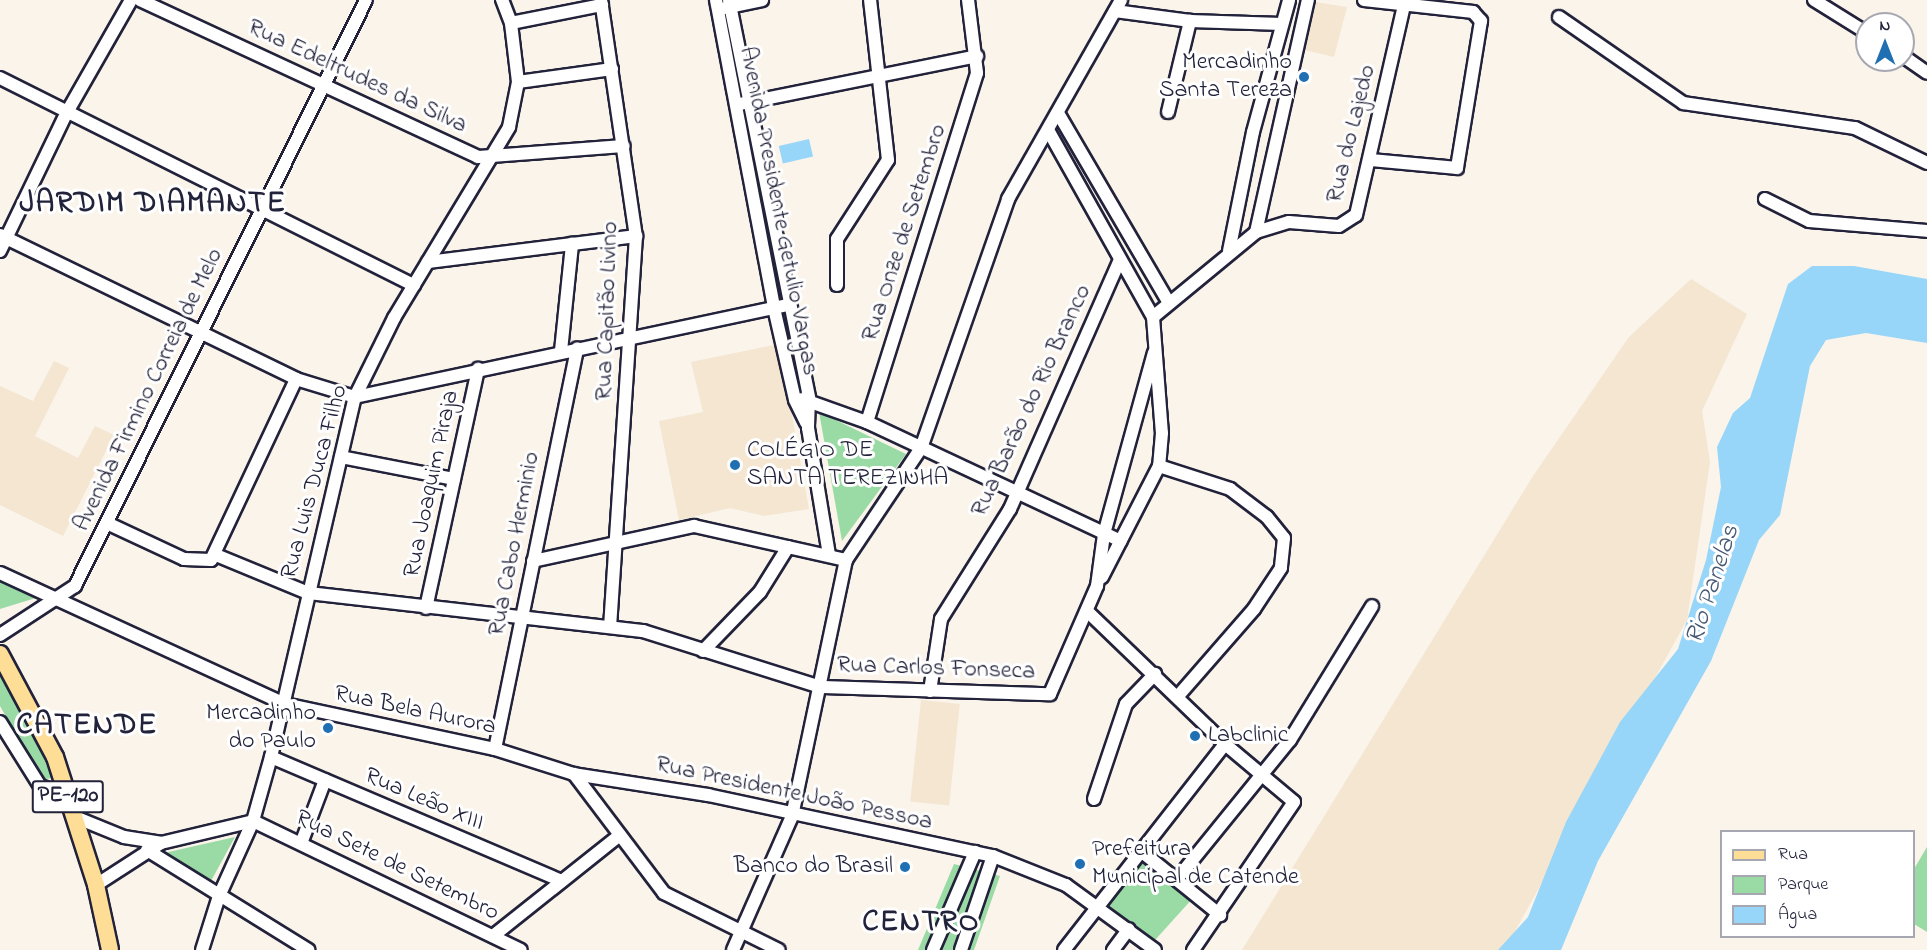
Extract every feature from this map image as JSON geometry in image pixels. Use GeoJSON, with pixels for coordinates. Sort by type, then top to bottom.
{"type":"FeatureCollection","features":[{"type":"Feature","properties":{"kind":"main road","name":"PE-120"},"geometry":{"type":"LineString","coordinates":[[0,654],[56,757],[96,885],[110,950]]}},
{"type":"Feature","properties":{"kind":"street"},"geometry":{"type":"LineString","coordinates":[[0,251],[3,236],[66,114],[131,0]]}},
{"type":"Feature","properties":{"kind":"street","name":"Rua Edeltrudes da Silva"},"geometry":{"type":"LineString","coordinates":[[140,0],[492,159]]}},
{"type":"Feature","properties":{"kind":"street","name":"Avenida Firmino Correia de Melo"},"geometry":{"type":"LineString","coordinates":[[59,599],[75,586],[109,524],[199,334],[366,0]]}},
{"type":"Feature","properties":{"kind":"street","name":"Rua Luis Duca Filho"},"geometry":{"type":"LineString","coordinates":[[202,950],[219,896],[253,821],[271,757],[355,397],[414,285],[492,159],[509,127],[518,82],[511,23],[502,0]]}},
{"type":"Feature","properties":{"kind":"street"},"geometry":{"type":"LineString","coordinates":[[717,5],[762,0]]}},
{"type":"Feature","properties":{"kind":"street"},"geometry":{"type":"LineString","coordinates":[[837,285],[837,239],[888,159],[870,0]]}},
{"type":"Feature","properties":{"kind":"street","name":"Rua Onze de Setembro"},"geometry":{"type":"LineString","coordinates":[[867,422],[977,73],[977,56],[968,0]]}},
{"type":"Feature","properties":{"kind":"street"},"geometry":{"type":"LineString","coordinates":[[1228,251],[1281,24],[1289,0]]}},
{"type":"Feature","properties":{"kind":"street"},"geometry":{"type":"LineString","coordinates":[[1256,232],[1308,0]]}},
{"type":"Feature","properties":{"kind":"street"},"geometry":{"type":"LineString","coordinates":[[1364,0],[1473,12],[1481,21],[1457,168],[1371,159]]}},
{"type":"Feature","properties":{"kind":"street"},"geometry":{"type":"LineString","coordinates":[[1814,0],[1855,26]]}},
{"type":"Feature","properties":{"kind":"street"},"geometry":{"type":"LineString","coordinates":[[511,23],[602,3]]}},
{"type":"Feature","properties":{"kind":"street","name":"Rua Capitão Livino"},"geometry":{"type":"LineString","coordinates":[[602,3],[636,236],[610,625]]}},
{"type":"Feature","properties":{"kind":"street","name":"Avenida Presidente Getulio Vargas"},"geometry":{"type":"LineString","coordinates":[[730,3],[746,103],[809,398],[808,428],[829,555]]}},
{"type":"Feature","properties":{"kind":"street","name":"Avenida Presidente Getulio Vargas"},"geometry":{"type":"LineString","coordinates":[[717,5],[733,104],[774,308],[795,400],[808,428]]}},
{"type":"Feature","properties":{"kind":"street","name":"Rua do Lajedo"},"geometry":{"type":"LineString","coordinates":[[1153,317],[1228,251],[1256,232],[1289,222],[1345,225],[1361,204],[1404,5]]}},
{"type":"Feature","properties":{"kind":"street"},"geometry":{"type":"LineString","coordinates":[[734,950],[792,816],[846,560],[921,448],[1008,199],[1118,6],[1190,21],[1281,24]]}},
{"type":"Feature","properties":{"kind":"street"},"geometry":{"type":"LineString","coordinates":[[1559,17],[1683,103],[1855,128],[1927,163]]}},
{"type":"Feature","properties":{"kind":"street"},"geometry":{"type":"LineString","coordinates":[[1168,112],[1190,21]]}},
{"type":"Feature","properties":{"kind":"street"},"geometry":{"type":"LineString","coordinates":[[733,104],[977,56]]}},
{"type":"Feature","properties":{"kind":"street"},"geometry":{"type":"LineString","coordinates":[[518,82],[612,69]]}},
{"type":"Feature","properties":{"kind":"street"},"geometry":{"type":"LineString","coordinates":[[0,78],[66,114],[414,285]]}},
{"type":"Feature","properties":{"kind":"street"},"geometry":{"type":"LineString","coordinates":[[1058,113],[1169,303]]}},
{"type":"Feature","properties":{"kind":"street","name":"Rua Barão do Rio Branco"},"geometry":{"type":"LineString","coordinates":[[1048,130],[1153,317]]}},
{"type":"Feature","properties":{"kind":"street"},"geometry":{"type":"LineString","coordinates":[[492,159],[624,146]]}},
{"type":"Feature","properties":{"kind":"street"},"geometry":{"type":"LineString","coordinates":[[1765,199],[1809,221],[1927,231]]}},
{"type":"Feature","properties":{"kind":"street"},"geometry":{"type":"LineString","coordinates":[[3,236],[199,334],[296,379],[355,397],[561,351],[630,340],[789,305]]}},
{"type":"Feature","properties":{"kind":"street"},"geometry":{"type":"LineString","coordinates":[[428,262],[636,236]]}},
{"type":"Feature","properties":{"kind":"street"},"geometry":{"type":"LineString","coordinates":[[561,351],[572,244]]}},
{"type":"Feature","properties":{"kind":"street","name":"Rua Barão do Rio Branco"},"geometry":{"type":"LineString","coordinates":[[930,691],[941,619],[1018,493],[1120,260]]}},
{"type":"Feature","properties":{"kind":"street"},"geometry":{"type":"LineString","coordinates":[[1153,317],[1162,433],[1159,466],[1097,586],[1087,611],[1178,696],[1225,744],[1294,802],[1220,915],[1193,950]]}},
{"type":"Feature","properties":{"kind":"street","name":"Rua Cabo Herminio"},"geometry":{"type":"LineString","coordinates":[[495,749],[577,348]]}},
{"type":"Feature","properties":{"kind":"street"},"geometry":{"type":"LineString","coordinates":[[1097,586],[1104,534],[1154,353]]}},
{"type":"Feature","properties":{"kind":"street","name":"Rua Joaquim Piraja"},"geometry":{"type":"LineString","coordinates":[[426,608],[478,369]]}},
{"type":"Feature","properties":{"kind":"street"},"geometry":{"type":"LineString","coordinates":[[109,524],[184,560],[211,560],[216,555],[296,379]]}},
{"type":"Feature","properties":{"kind":"street"},"geometry":{"type":"LineString","coordinates":[[795,400],[809,398],[867,422],[1120,541]]}},
{"type":"Feature","properties":{"kind":"street"},"geometry":{"type":"LineString","coordinates":[[341,458],[454,479]]}},
{"type":"Feature","properties":{"kind":"street"},"geometry":{"type":"LineString","coordinates":[[1159,466],[1230,489],[1267,517],[1284,538],[1281,568],[1254,609],[1178,696]]}},
{"type":"Feature","properties":{"kind":"street"},"geometry":{"type":"LineString","coordinates":[[533,561],[615,542],[707,526],[846,560]]}},
{"type":"Feature","properties":{"kind":"street"},"geometry":{"type":"LineString","coordinates":[[703,651],[760,592],[788,547]]}},
{"type":"Feature","properties":{"kind":"street","name":"Rua Carlos Fonseca"},"geometry":{"type":"LineString","coordinates":[[216,555],[308,593],[426,608],[610,625],[821,687],[1050,694],[1087,611]]}},
{"type":"Feature","properties":{"kind":"street","name":"Rua Bela Aurora"},"geometry":{"type":"LineString","coordinates":[[0,573],[285,704],[495,749],[574,774]]}},
{"type":"Feature","properties":{"kind":"street"},"geometry":{"type":"LineString","coordinates":[[0,635],[20,617],[59,599]]}},
{"type":"Feature","properties":{"kind":"street"},"geometry":{"type":"LineString","coordinates":[[1177,879],[1262,776],[1327,684],[1372,606]]}},
{"type":"Feature","properties":{"kind":"street"},"geometry":{"type":"LineString","coordinates":[[1094,798],[1126,704],[1155,674]]}},
{"type":"Feature","properties":{"kind":"street"},"geometry":{"type":"LineString","coordinates":[[0,722],[40,786],[67,796]]}},
{"type":"Feature","properties":{"kind":"street"},"geometry":{"type":"LineString","coordinates":[[1064,950],[1225,744]]}},
{"type":"Feature","properties":{"kind":"street","name":"Rua Leão XIII"},"geometry":{"type":"LineString","coordinates":[[271,757],[562,880]]}},
{"type":"Feature","properties":{"kind":"street"},"geometry":{"type":"LineString","coordinates":[[574,774],[603,806],[620,835],[664,893],[772,948]]}},
{"type":"Feature","properties":{"kind":"street","name":"Rua Presidente João Pessoa"},"geometry":{"type":"LineString","coordinates":[[574,774],[708,795],[792,816],[999,858],[1100,905],[1155,950]]}},
{"type":"Feature","properties":{"kind":"street"},"geometry":{"type":"LineString","coordinates":[[302,842],[325,780]]}},
{"type":"Feature","properties":{"kind":"street"},"geometry":{"type":"LineString","coordinates":[[75,817],[124,837],[161,843]]}},
{"type":"Feature","properties":{"kind":"street"},"geometry":{"type":"LineString","coordinates":[[96,885],[161,843],[253,821]]}},
{"type":"Feature","properties":{"kind":"street","name":"Rua Sete de Setembro"},"geometry":{"type":"LineString","coordinates":[[253,821],[302,842],[522,950]]}},
{"type":"Feature","properties":{"kind":"street"},"geometry":{"type":"LineString","coordinates":[[493,936],[620,835]]}},
{"type":"Feature","properties":{"kind":"street"},"geometry":{"type":"LineString","coordinates":[[147,850],[308,950]]}},
{"type":"Feature","properties":{"kind":"street"},"geometry":{"type":"LineString","coordinates":[[1142,851],[1220,915]]}},
{"type":"Feature","properties":{"kind":"street"},"geometry":{"type":"LineString","coordinates":[[933,950],[975,852]]}},
{"type":"Feature","properties":{"kind":"street"},"geometry":{"type":"LineString","coordinates":[[961,950],[999,858]]}},
{"type":"Feature","properties":{"kind":"street"},"geometry":{"type":"LineString","coordinates":[[100,950],[105,927]]}},
{"type":"Feature","properties":{"kind":"street"},"geometry":{"type":"LineString","coordinates":[[1113,950],[1129,929]]}},
{"type":"Feature","properties":{"kind":"shaded area"},"geometry":{"type":"Polygon","coordinates":[[[1315,2],[1347,7],[1334,57],[1300,49],[1315,2]]]}},
{"type":"Feature","properties":{"kind":"shaded area"},"geometry":{"type":"Polygon","coordinates":[[[1691,279],[1747,314],[1702,411],[1710,462],[1687,620],[1514,933],[1501,950],[1242,950],[1533,476],[1629,337],[1691,279]]]}},
{"type":"Feature","properties":{"kind":"shaded area","name":"COLÉGIO DE SANTA TEREZINHA"},"geometry":{"type":"Polygon","coordinates":[[[779,344],[809,509],[764,516],[730,508],[679,520],[659,421],[703,412],[691,362],[779,344]]]}},
{"type":"Feature","properties":{"kind":"shaded area"},"geometry":{"type":"Polygon","coordinates":[[[54,361],[69,368],[35,436],[78,458],[95,426],[114,435],[63,536],[0,505],[0,386],[33,401],[54,361]]]}},
{"type":"Feature","properties":{"kind":"shaded area"},"geometry":{"type":"Polygon","coordinates":[[[921,700],[960,704],[949,806],[910,801],[921,700]]]}},
{"type":"Feature","properties":{"kind":"green space"},"geometry":{"type":"Polygon","coordinates":[[[819,412],[906,454],[842,541],[819,412]]]}},
{"type":"Feature","properties":{"kind":"green space"},"geometry":{"type":"Polygon","coordinates":[[[0,577],[42,596],[0,609],[0,577]]]}},
{"type":"Feature","properties":{"kind":"green space"},"geometry":{"type":"Polygon","coordinates":[[[0,673],[29,723],[52,778],[41,780],[0,706],[0,673]]]}},
{"type":"Feature","properties":{"kind":"green space"},"geometry":{"type":"Polygon","coordinates":[[[235,837],[211,881],[164,853],[235,837]]]}},
{"type":"Feature","properties":{"kind":"green space"},"geometry":{"type":"Polygon","coordinates":[[[1927,847],[1927,932],[1915,925],[1915,867],[1927,847]]]}},
{"type":"Feature","properties":{"kind":"green space"},"geometry":{"type":"Polygon","coordinates":[[[1141,857],[1190,901],[1151,945],[1102,901],[1141,857]]]}},
{"type":"Feature","properties":{"kind":"green space"},"geometry":{"type":"Polygon","coordinates":[[[954,864],[1000,876],[974,950],[918,950],[954,864]]]}},
{"type":"Feature","properties":{"kind":"water"},"geometry":{"type":"Polygon","coordinates":[[[809,139],[813,157],[783,164],[779,146],[809,139]]]}},
{"type":"Feature","properties":{"kind":"water","name":"Rio Panelas"},"geometry":{"type":"Polygon","coordinates":[[[1812,266],[1854,266],[1927,279],[1927,343],[1866,333],[1826,340],[1810,366],[1780,515],[1759,540],[1711,661],[1598,861],[1561,950],[1498,950],[1528,917],[1566,822],[1620,722],[1678,649],[1706,560],[1721,487],[1717,447],[1733,413],[1750,398],[1788,284],[1812,266]]]}},
{"type":"Feature","properties":{"kind":"place","name":"Mercadinho Santa Tereza"},"geometry":{"type":"Point","coordinates":[1304,77]}},
{"type":"Feature","properties":{"kind":"place","name":"COLÉGIO DE SANTA TEREZINHA"},"geometry":{"type":"Point","coordinates":[735,465]}},
{"type":"Feature","properties":{"kind":"place","name":"Mercadinho do Paulo"},"geometry":{"type":"Point","coordinates":[328,728]}},
{"type":"Feature","properties":{"kind":"place","name":"Labclinic"},"geometry":{"type":"Point","coordinates":[1195,736]}},
{"type":"Feature","properties":{"kind":"place","name":"Prefeitura Municipal de Catende"},"geometry":{"type":"Point","coordinates":[1080,864]}},
{"type":"Feature","properties":{"kind":"place","name":"Banco do Brasil"},"geometry":{"type":"Point","coordinates":[905,867]}},
{"type":"Feature","properties":{"kind":"district","name":"JARDIM DIAMANTE"},"geometry":{"type":"Point","coordinates":[153,204]}},
{"type":"Feature","properties":{"kind":"district","name":"CATENDE"},"geometry":{"type":"Point","coordinates":[87,726]}},
{"type":"Feature","properties":{"kind":"district","name":"CENTRO"},"geometry":{"type":"Point","coordinates":[921,923]}}]}
